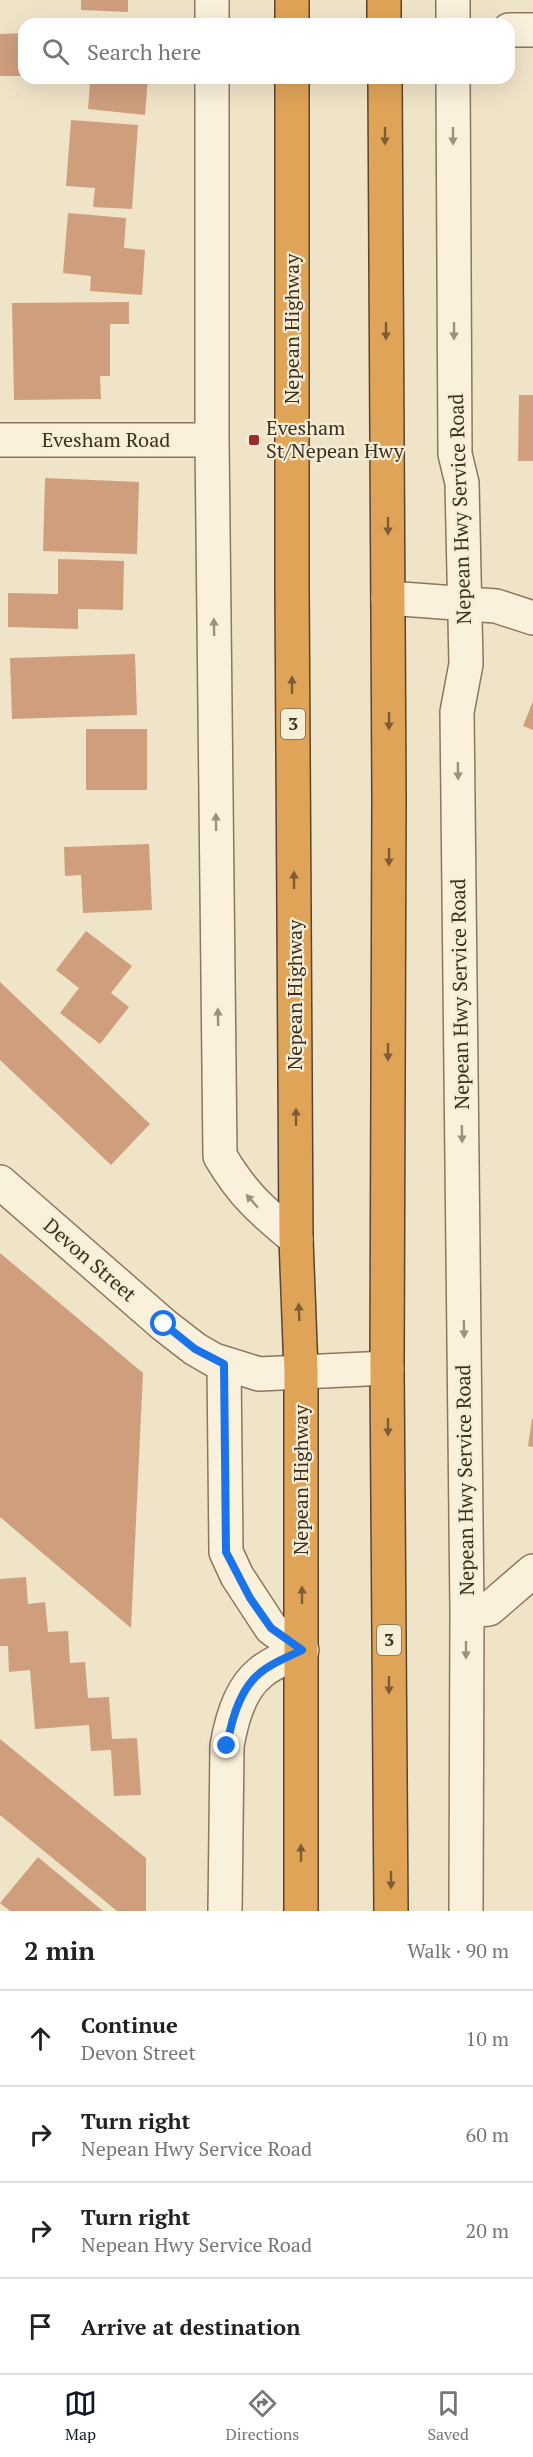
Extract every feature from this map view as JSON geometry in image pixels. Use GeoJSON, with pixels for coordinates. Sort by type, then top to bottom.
{"type":"FeatureCollection","features":[{"type":"Feature","properties":{"kind":"highway"},"geometry":{"type":"LineString","coordinates":[[292,0],[292,18]]}},
{"type":"Feature","properties":{"kind":"highway"},"geometry":{"type":"LineString","coordinates":[[384,0],[384,18]]}},
{"type":"Feature","properties":{"kind":"highway","name":"Nepean Highway"},"geometry":{"type":"LineString","coordinates":[[292,84],[292,588],[297,1239],[301,1371],[301,1911]]}},
{"type":"Feature","properties":{"kind":"highway","name":"3"},"geometry":{"type":"LineString","coordinates":[[385,84],[388,598],[387,1368],[391,1911]]}},
{"type":"Feature","properties":{"kind":"street"},"geometry":{"type":"LineString","coordinates":[[212,0],[212,18]]}},
{"type":"Feature","properties":{"kind":"street"},"geometry":{"type":"LineString","coordinates":[[453,0],[453,18]]}},
{"type":"Feature","properties":{"kind":"street"},"geometry":{"type":"LineString","coordinates":[[515,30],[533,30]]}},
{"type":"Feature","properties":{"kind":"street"},"geometry":{"type":"LineString","coordinates":[[212,84],[212,440],[220,1156],[232,1177],[254,1205],[297,1239]]}},
{"type":"Feature","properties":{"kind":"street","name":"Nepean Hwy Service Road"},"geometry":{"type":"LineString","coordinates":[[453,84],[455,454],[462,483],[466,664],[457,712],[467,1611],[466,1911]]}},
{"type":"Feature","properties":{"kind":"street","name":"Evesham Road"},"geometry":{"type":"LineString","coordinates":[[0,440],[212,440]]}},
{"type":"Feature","properties":{"kind":"street"},"geometry":{"type":"LineString","coordinates":[[388,598],[496,606],[533,618]]}},
{"type":"Feature","properties":{"kind":"street","name":"Devon Street"},"geometry":{"type":"LineString","coordinates":[[0,1182],[185,1342],[224,1364],[259,1374],[387,1368]]}},
{"type":"Feature","properties":{"kind":"street"},"geometry":{"type":"LineString","coordinates":[[224,1364],[226,1552],[250,1598],[271,1628],[302,1650],[261,1672],[251,1682],[230,1729],[227,1746],[225,1911]]}},
{"type":"Feature","properties":{"kind":"street"},"geometry":{"type":"LineString","coordinates":[[467,1611],[489,1609],[533,1571]]}},
{"type":"Feature","properties":{"kind":"building"},"geometry":{"type":"Polygon","coordinates":[[[81,0],[128,0],[128,12],[81,10],[81,0]]]}},
{"type":"Feature","properties":{"kind":"building"},"geometry":{"type":"Polygon","coordinates":[[[18,33],[18,76],[0,76],[0,34],[18,33]]]}},
{"type":"Feature","properties":{"kind":"building"},"geometry":{"type":"Polygon","coordinates":[[[90,84],[148,84],[145,115],[88,109],[90,84]]]}},
{"type":"Feature","properties":{"kind":"building"},"geometry":{"type":"Polygon","coordinates":[[[71,120],[138,125],[132,209],[93,207],[95,188],[66,186],[71,120]]]}},
{"type":"Feature","properties":{"kind":"building"},"geometry":{"type":"Polygon","coordinates":[[[68,213],[126,218],[124,248],[145,250],[142,295],[90,291],[91,276],[63,273],[68,213]]]}},
{"type":"Feature","properties":{"kind":"building"},"geometry":{"type":"Polygon","coordinates":[[[129,302],[129,324],[110,324],[110,376],[100,376],[101,399],[14,400],[12,303],[129,302]]]}},
{"type":"Feature","properties":{"kind":"building"},"geometry":{"type":"Polygon","coordinates":[[[519,395],[533,395],[533,461],[518,461],[519,395]]]}},
{"type":"Feature","properties":{"kind":"building"},"geometry":{"type":"Polygon","coordinates":[[[45,478],[139,482],[137,554],[43,551],[45,478]]]}},
{"type":"Feature","properties":{"kind":"building"},"geometry":{"type":"Polygon","coordinates":[[[58,559],[124,561],[123,610],[78,609],[78,629],[8,627],[8,593],[58,594],[58,559]]]}},
{"type":"Feature","properties":{"kind":"building"},"geometry":{"type":"Polygon","coordinates":[[[135,654],[137,715],[12,719],[10,658],[135,654]]]}},
{"type":"Feature","properties":{"kind":"building"},"geometry":{"type":"Polygon","coordinates":[[[533,701],[533,730],[523,726],[533,701]]]}},
{"type":"Feature","properties":{"kind":"building"},"geometry":{"type":"Polygon","coordinates":[[[86,729],[147,729],[147,790],[86,790],[86,729]]]}},
{"type":"Feature","properties":{"kind":"building"},"geometry":{"type":"Polygon","coordinates":[[[149,844],[152,910],[83,913],[81,875],[65,876],[64,847],[149,844]]]}},
{"type":"Feature","properties":{"kind":"building"},"geometry":{"type":"Polygon","coordinates":[[[86,931],[132,966],[111,993],[129,1007],[100,1044],[60,1013],[79,988],[56,970],[86,931]]]}},
{"type":"Feature","properties":{"kind":"building"},"geometry":{"type":"Polygon","coordinates":[[[0,982],[150,1124],[111,1165],[0,1060],[0,982]]]}},
{"type":"Feature","properties":{"kind":"building"},"geometry":{"type":"Polygon","coordinates":[[[0,1253],[143,1373],[131,1628],[0,1517],[0,1253]]]}},
{"type":"Feature","properties":{"kind":"building"},"geometry":{"type":"Polygon","coordinates":[[[533,1419],[533,1447],[528,1446],[533,1419]]]}},
{"type":"Feature","properties":{"kind":"building"},"geometry":{"type":"Polygon","coordinates":[[[26,1577],[28,1604],[45,1602],[48,1632],[68,1631],[70,1663],[85,1662],[88,1698],[109,1697],[112,1739],[137,1738],[141,1795],[114,1796],[111,1750],[91,1751],[89,1725],[35,1729],[30,1670],[9,1672],[8,1646],[0,1646],[0,1579],[26,1577]]]}},
{"type":"Feature","properties":{"kind":"building"},"geometry":{"type":"Polygon","coordinates":[[[0,1739],[146,1858],[146,1911],[117,1911],[0,1815],[0,1739]]]}},
{"type":"Feature","properties":{"kind":"building"},"geometry":{"type":"Polygon","coordinates":[[[38,1857],[103,1911],[10,1911],[0,1903],[38,1857]]]}},
{"type":"Feature","properties":{"kind":"place","name":"Evesham St/Nepean Hwy"},"geometry":{"type":"Point","coordinates":[254,440]}},
{"type":"Feature","properties":{"kind":"route"},"geometry":{"type":"LineString","coordinates":[[164,1324],[195,1349],[224,1364],[226,1552],[250,1598],[271,1628],[302,1650],[261,1672],[251,1682],[236,1712],[227,1746]]}}]}
